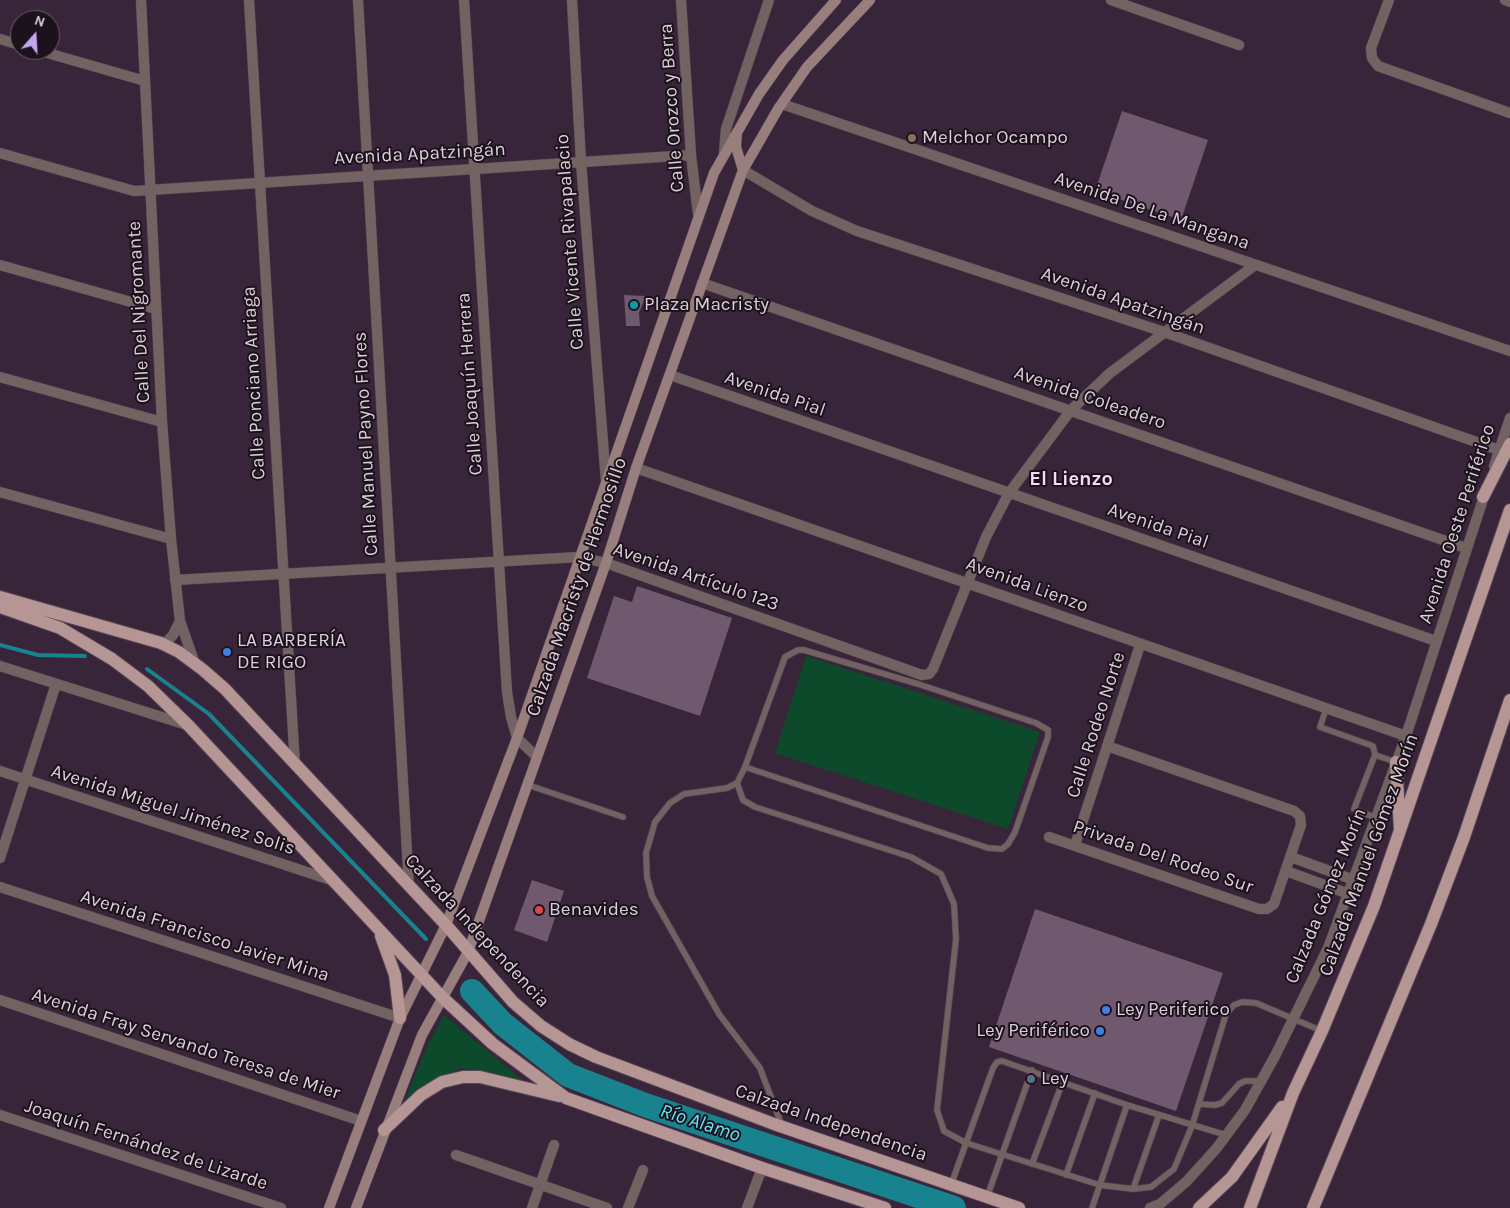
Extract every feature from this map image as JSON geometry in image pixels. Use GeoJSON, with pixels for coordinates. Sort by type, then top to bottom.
{"type":"FeatureCollection","features":[{"type":"Feature","properties":{"kind":"main road","name":"Calzada Macristy de Hermosillo"},"geometry":{"type":"LineString","coordinates":[[329,1208],[400,1018],[446,925],[517,738],[698,214],[724,153],[737,131],[783,60],[836,0]]}},
{"type":"Feature","properties":{"kind":"main road","name":"Calzada Macristy de Hermosillo"},"geometry":{"type":"LineString","coordinates":[[356,1208],[384,1130],[422,1035],[468,952],[606,563],[636,468],[743,170],[782,104],[807,67],[870,0]]}},
{"type":"Feature","properties":{"kind":"main road"},"geometry":{"type":"LineString","coordinates":[[737,131],[736,147],[743,170]]}},
{"type":"Feature","properties":{"kind":"main road"},"geometry":{"type":"LineString","coordinates":[[1483,497],[1505,447]]}},
{"type":"Feature","properties":{"kind":"main road","name":"Calzada Manuel Gómez Morín"},"geometry":{"type":"LineString","coordinates":[[1250,1208],[1293,1093],[1322,1031],[1374,906],[1510,510]]}},
{"type":"Feature","properties":{"kind":"main road","name":"Calzada Independencia"},"geometry":{"type":"LineString","coordinates":[[0,597],[164,645],[195,664],[225,689],[446,925],[513,1002],[541,1026],[569,1044],[596,1057],[783,1128],[1019,1208]]}},
{"type":"Feature","properties":{"kind":"main road"},"geometry":{"type":"LineString","coordinates":[[0,607],[60,628],[112,658],[148,686],[189,726],[443,998],[493,1044],[566,1098]]}},
{"type":"Feature","properties":{"kind":"main road"},"geometry":{"type":"LineString","coordinates":[[1313,1208],[1431,924],[1464,837],[1510,700]]}},
{"type":"Feature","properties":{"kind":"main road"},"geometry":{"type":"LineString","coordinates":[[1396,762],[1400,834]]}},
{"type":"Feature","properties":{"kind":"main road"},"geometry":{"type":"LineString","coordinates":[[377,926],[395,974],[400,1018]]}},
{"type":"Feature","properties":{"kind":"main road"},"geometry":{"type":"LineString","coordinates":[[384,1130],[421,1095],[442,1082],[462,1077],[480,1077],[566,1098],[762,1168],[885,1208]]}},
{"type":"Feature","properties":{"kind":"main road"},"geometry":{"type":"LineString","coordinates":[[1199,1208],[1232,1177],[1293,1093]]}},
{"type":"Feature","properties":{"kind":"street","name":"Calle Del Nigromante"},"geometry":{"type":"LineString","coordinates":[[141,0],[162,422],[171,539],[180,621],[195,664]]}},
{"type":"Feature","properties":{"kind":"street","name":"Calle Ponciano Arriaga"},"geometry":{"type":"LineString","coordinates":[[249,0],[295,765]]}},
{"type":"Feature","properties":{"kind":"street","name":"Calle Manuel Payno Flores"},"geometry":{"type":"LineString","coordinates":[[358,0],[409,886]]}},
{"type":"Feature","properties":{"kind":"street","name":"Calle Joaquín Herrera"},"geometry":{"type":"LineString","coordinates":[[464,0],[507,692],[510,717],[517,738],[537,757]]}},
{"type":"Feature","properties":{"kind":"street","name":"Calle Vicente Rivapalacio"},"geometry":{"type":"LineString","coordinates":[[572,0],[581,162],[606,482]]}},
{"type":"Feature","properties":{"kind":"street","name":"Calle Orozco y Berra"},"geometry":{"type":"LineString","coordinates":[[681,0],[691,155],[698,214]]}},
{"type":"Feature","properties":{"kind":"street"},"geometry":{"type":"LineString","coordinates":[[724,153],[726,129],[769,0]]}},
{"type":"Feature","properties":{"kind":"street"},"geometry":{"type":"LineString","coordinates":[[1111,0],[1238,45]]}},
{"type":"Feature","properties":{"kind":"street"},"geometry":{"type":"LineString","coordinates":[[1389,0],[1372,48],[1372,58],[1378,66],[1510,113]]}},
{"type":"Feature","properties":{"kind":"street"},"geometry":{"type":"LineString","coordinates":[[1505,0],[1510,2]]}},
{"type":"Feature","properties":{"kind":"street"},"geometry":{"type":"LineString","coordinates":[[60,57],[145,82]]}},
{"type":"Feature","properties":{"kind":"street","name":"Avenida De La Mangana"},"geometry":{"type":"LineString","coordinates":[[782,104],[1510,351]]}},
{"type":"Feature","properties":{"kind":"street","name":"Avenida Apatzingán"},"geometry":{"type":"LineString","coordinates":[[0,153],[134,191],[259,181],[691,155]]}},
{"type":"Feature","properties":{"kind":"street","name":"Avenida Apatzingán"},"geometry":{"type":"LineString","coordinates":[[743,170],[812,211],[858,231],[1505,447]]}},
{"type":"Feature","properties":{"kind":"street"},"geometry":{"type":"LineString","coordinates":[[929,674],[933,669],[986,537],[1010,493],[1071,410],[1110,373],[1254,264]]}},
{"type":"Feature","properties":{"kind":"street"},"geometry":{"type":"LineString","coordinates":[[0,265],[156,309]]}},
{"type":"Feature","properties":{"kind":"street","name":"Avenida Coleadero"},"geometry":{"type":"LineString","coordinates":[[702,283],[1466,548]]}},
{"type":"Feature","properties":{"kind":"street","name":"Avenida Pial"},"geometry":{"type":"LineString","coordinates":[[670,376],[1436,641]]}},
{"type":"Feature","properties":{"kind":"street"},"geometry":{"type":"LineString","coordinates":[[0,377],[162,422]]}},
{"type":"Feature","properties":{"kind":"street","name":"Avenida Oeste Periférico"},"geometry":{"type":"LineString","coordinates":[[1505,447],[1510,418]]}},
{"type":"Feature","properties":{"kind":"street","name":"Avenida Lienzo"},"geometry":{"type":"LineString","coordinates":[[636,468],[1406,736]]}},
{"type":"Feature","properties":{"kind":"street"},"geometry":{"type":"LineString","coordinates":[[0,492],[171,539]]}},
{"type":"Feature","properties":{"kind":"street","name":"Avenida Oeste Periférico"},"geometry":{"type":"LineString","coordinates":[[1436,641],[1483,497]]}},
{"type":"Feature","properties":{"kind":"street","name":"Avenida Artículo 123"},"geometry":{"type":"LineString","coordinates":[[175,580],[580,557],[606,563],[922,675],[929,674]]}},
{"type":"Feature","properties":{"kind":"street"},"geometry":{"type":"LineString","coordinates":[[164,645],[173,635],[180,621]]}},
{"type":"Feature","properties":{"kind":"street","name":"Calzada Gómez Morín"},"geometry":{"type":"LineString","coordinates":[[1150,1208],[1160,1204],[1186,1182],[1245,1110],[1294,1018],[1328,948],[1349,894],[1406,736],[1436,641]]}},
{"type":"Feature","properties":{"kind":"street","name":"Calle Rodeo Norte"},"geometry":{"type":"LineString","coordinates":[[1074,845],[1140,645]]}},
{"type":"Feature","properties":{"kind":"street"},"geometry":{"type":"LineString","coordinates":[[0,666],[189,726]]}},
{"type":"Feature","properties":{"kind":"street"},"geometry":{"type":"LineString","coordinates":[[0,858],[56,684]]}},
{"type":"Feature","properties":{"kind":"street","name":"Privada Del Rodeo Sur"},"geometry":{"type":"LineString","coordinates":[[1049,837],[1258,909],[1267,909],[1274,904],[1301,825],[1300,816],[1294,811],[1107,746]]}},
{"type":"Feature","properties":{"kind":"street","name":"Avenida Miguel Jiménez Solis"},"geometry":{"type":"LineString","coordinates":[[0,771],[335,882]]}},
{"type":"Feature","properties":{"kind":"street"},"geometry":{"type":"LineString","coordinates":[[1291,857],[1354,880]]}},
{"type":"Feature","properties":{"kind":"street"},"geometry":{"type":"LineString","coordinates":[[1286,871],[1349,894]]}},
{"type":"Feature","properties":{"kind":"street","name":"Avenida Francisco Javier Mina"},"geometry":{"type":"LineString","coordinates":[[0,887],[400,1018]]}},
{"type":"Feature","properties":{"kind":"street","name":"Avenida Fray Servando Teresa de Mier"},"geometry":{"type":"LineString","coordinates":[[0,1000],[361,1121]]}},
{"type":"Feature","properties":{"kind":"street","name":"Joaquín Fernández de Lizarde"},"geometry":{"type":"LineString","coordinates":[[0,1115],[281,1208]]}},
{"type":"Feature","properties":{"kind":"street"},"geometry":{"type":"LineString","coordinates":[[532,1208],[554,1145]]}},
{"type":"Feature","properties":{"kind":"street"},"geometry":{"type":"LineString","coordinates":[[456,1155],[607,1208]]}},
{"type":"Feature","properties":{"kind":"street"},"geometry":{"type":"LineString","coordinates":[[747,1208],[762,1168]]}},
{"type":"Feature","properties":{"kind":"street"},"geometry":{"type":"LineString","coordinates":[[628,1208],[643,1170]]}},
{"type":"Feature","properties":{"kind":"lane"},"geometry":{"type":"LineString","coordinates":[[745,767],[988,848],[1002,849],[1008,844],[1014,832],[1048,737],[1048,730],[1036,723],[918,684],[804,650],[789,653],[774,685],[745,767],[737,783],[727,788],[684,794],[670,803],[655,822],[646,852],[648,878],[652,896],[719,1014],[760,1068],[783,1128]]}},
{"type":"Feature","properties":{"kind":"lane"},"geometry":{"type":"LineString","coordinates":[[918,684],[923,682],[929,674]]}},
{"type":"Feature","properties":{"kind":"lane"},"geometry":{"type":"LineString","coordinates":[[1326,709],[1320,727],[1373,746],[1374,755],[1354,809],[1376,818]]}},
{"type":"Feature","properties":{"kind":"lane"},"geometry":{"type":"LineString","coordinates":[[1374,755],[1396,762]]}},
{"type":"Feature","properties":{"kind":"lane"},"geometry":{"type":"LineString","coordinates":[[737,783],[743,800],[755,807],[911,857],[940,874],[954,904],[956,940],[937,1110],[944,1131],[966,1143],[1100,1185],[1133,1189],[1151,1187],[1174,1169],[1192,1126],[1226,1014],[1234,1005],[1242,1002],[1256,1003],[1322,1031]]}},
{"type":"Feature","properties":{"kind":"lane"},"geometry":{"type":"LineString","coordinates":[[528,785],[624,817]]}},
{"type":"Feature","properties":{"kind":"lane"},"geometry":{"type":"LineString","coordinates":[[952,1185],[993,1068],[997,1062],[1006,1062],[1032,1070],[1127,1105],[1226,1135]]}},
{"type":"Feature","properties":{"kind":"lane"},"geometry":{"type":"LineString","coordinates":[[986,1197],[1032,1070]]}},
{"type":"Feature","properties":{"kind":"lane"},"geometry":{"type":"LineString","coordinates":[[1032,1164],[1063,1081]]}},
{"type":"Feature","properties":{"kind":"lane"},"geometry":{"type":"LineString","coordinates":[[1199,1104],[1215,1105],[1222,1103],[1239,1084],[1245,1081],[1261,1081]]}},
{"type":"Feature","properties":{"kind":"lane"},"geometry":{"type":"LineString","coordinates":[[1066,1175],[1095,1093]]}},
{"type":"Feature","properties":{"kind":"lane"},"geometry":{"type":"LineString","coordinates":[[1092,1208],[1127,1105]]}},
{"type":"Feature","properties":{"kind":"lane"},"geometry":{"type":"LineString","coordinates":[[1133,1189],[1159,1115]]}},
{"type":"Feature","properties":{"kind":"green space"},"geometry":{"type":"Polygon","coordinates":[[[806,656],[1040,732],[1008,829],[775,753],[806,656]]]}},
{"type":"Feature","properties":{"kind":"green space"},"geometry":{"type":"Polygon","coordinates":[[[444,1015],[525,1082],[460,1068],[405,1100],[427,1046],[444,1015]]]}},
{"type":"Feature","properties":{"kind":"building"},"geometry":{"type":"Polygon","coordinates":[[[1122,111],[1208,140],[1181,220],[1095,191],[1122,111]]]}},
{"type":"Feature","properties":{"kind":"building","name":"Plaza Macristy"},"geometry":{"type":"Polygon","coordinates":[[[624,295],[646,296],[639,313],[640,326],[626,326],[624,295]]]}},
{"type":"Feature","properties":{"kind":"building"},"geometry":{"type":"Polygon","coordinates":[[[637,586],[732,618],[700,716],[587,678],[614,596],[632,602],[637,586]]]}},
{"type":"Feature","properties":{"kind":"building","name":"Benavides"},"geometry":{"type":"Polygon","coordinates":[[[532,880],[564,891],[547,942],[514,930],[532,880]]]}},
{"type":"Feature","properties":{"kind":"building","name":"Ley Periferico"},"geometry":{"type":"Polygon","coordinates":[[[1035,909],[1223,973],[1176,1111],[989,1047],[1035,909]]]}},
{"type":"Feature","properties":{"kind":"waterway"},"geometry":{"type":"LineString","coordinates":[[0,645],[38,655],[85,656]]}},
{"type":"Feature","properties":{"kind":"waterway"},"geometry":{"type":"LineString","coordinates":[[147,669],[209,714],[426,939]]}},
{"type":"Feature","properties":{"kind":"waterway","name":"Río Alamo"},"geometry":{"type":"LineString","coordinates":[[472,991],[503,1024],[568,1075],[645,1105],[954,1208]]}},
{"type":"Feature","properties":{"kind":"place","name":"Melchor Ocampo"},"geometry":{"type":"Point","coordinates":[912,138]}},
{"type":"Feature","properties":{"kind":"place","name":"Plaza Macristy"},"geometry":{"type":"Point","coordinates":[634,305]}},
{"type":"Feature","properties":{"kind":"place","name":"LA BARBERÍA DE RIGO"},"geometry":{"type":"Point","coordinates":[227,652]}},
{"type":"Feature","properties":{"kind":"place","name":"Benavides"},"geometry":{"type":"Point","coordinates":[539,910]}},
{"type":"Feature","properties":{"kind":"place","name":"Ley Periferico"},"geometry":{"type":"Point","coordinates":[1106,1010]}},
{"type":"Feature","properties":{"kind":"place","name":"Ley Periférico"},"geometry":{"type":"Point","coordinates":[1100,1031]}},
{"type":"Feature","properties":{"kind":"place","name":"Ley"},"geometry":{"type":"Point","coordinates":[1031,1079]}},
{"type":"Feature","properties":{"kind":"district","name":"El Lienzo"},"geometry":{"type":"Point","coordinates":[1071,479]}}]}
